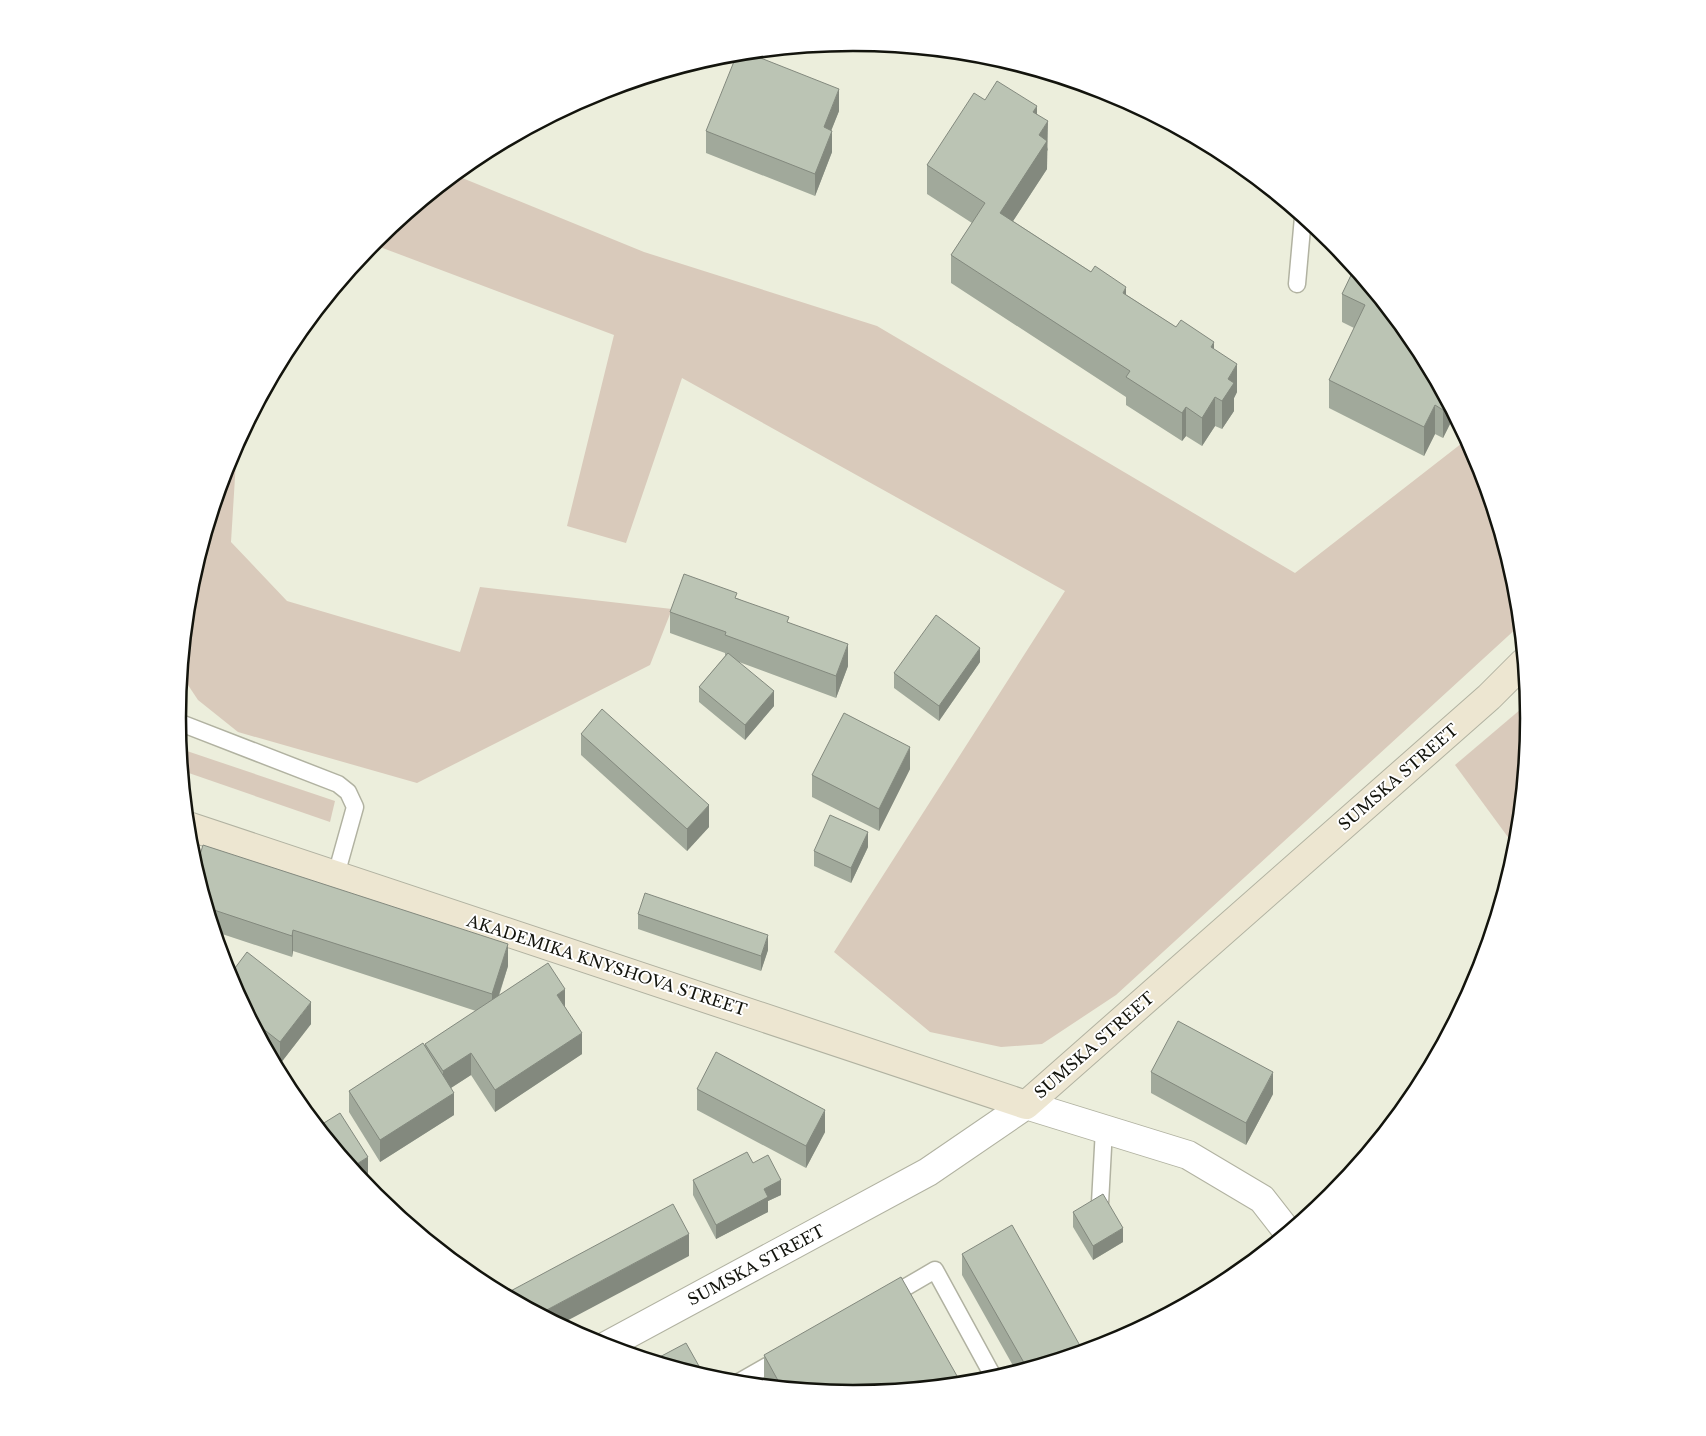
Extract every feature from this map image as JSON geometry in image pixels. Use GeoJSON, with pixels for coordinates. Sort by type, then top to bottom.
{"type":"FeatureCollection","features":[{"type":"Feature","properties":{"kind":"street","name":"SUMSKA STREET"},"geometry":{"type":"LineString","coordinates":[[616,1341],[928,1172],[1026,1104],[1488,697],[1517,668]]}},
{"type":"Feature","properties":{"kind":"street","name":"AKADEMIKA KNYSHOVA STREET"},"geometry":{"type":"LineString","coordinates":[[196,829],[1026,1104]]}},
{"type":"Feature","properties":{"kind":"street"},"geometry":{"type":"LineString","coordinates":[[1026,1104],[1188,1155],[1262,1199],[1284,1227]]}},
{"type":"Feature","properties":{"kind":"lane"},"geometry":{"type":"LineString","coordinates":[[1297,284],[1302,226]]}},
{"type":"Feature","properties":{"kind":"lane"},"geometry":{"type":"LineString","coordinates":[[186,725],[338,784],[348,792],[355,807],[336,875]]}},
{"type":"Feature","properties":{"kind":"lane"},"geometry":{"type":"LineString","coordinates":[[1100,1202],[1104,1129]]}},
{"type":"Feature","properties":{"kind":"lane"},"geometry":{"type":"LineString","coordinates":[[876,1304],[935,1270],[990,1370]]}},
{"type":"Feature","properties":{"kind":"lane"},"geometry":{"type":"LineString","coordinates":[[749,1376],[799,1348]]}},
{"type":"Feature","properties":{"kind":"shaded area"},"geometry":{"type":"Polygon","coordinates":[[[463,178],[644,252],[877,326],[1295,573],[1461,444],[1484,504],[1497,545],[1514,631],[1116,995],[1042,1044],[1001,1047],[930,1032],[834,952],[1065,591],[682,378],[626,543],[567,526],[614,335],[381,248],[413,217],[463,178]]]}},
{"type":"Feature","properties":{"kind":"shaded area"},"geometry":{"type":"Polygon","coordinates":[[[236,467],[231,542],[287,601],[460,652],[480,587],[672,609],[650,665],[417,783],[238,732],[198,700],[188,684],[192,631],[209,545],[236,467]]]}},
{"type":"Feature","properties":{"kind":"shaded area"},"geometry":{"type":"Polygon","coordinates":[[[1520,710],[1518,762],[1509,838],[1455,765],[1520,710]]]}},
{"type":"Feature","properties":{"kind":"shaded area"},"geometry":{"type":"Polygon","coordinates":[[[188,751],[335,801],[330,822],[189,773],[188,751]]]}},
{"type":"Feature","properties":{"kind":"building"},"geometry":{"type":"Polygon","coordinates":[[[760,58],[839,89],[824,127],[832,131],[815,174],[706,131],[734,62],[760,58]]]}},
{"type":"Feature","properties":{"kind":"building"},"geometry":{"type":"Polygon","coordinates":[[[997,81],[1037,106],[1033,112],[1048,121],[1039,135],[1047,141],[1000,213],[1091,272],[1095,266],[1126,287],[1123,293],[1176,327],[1181,320],[1214,342],[1211,347],[1237,364],[1228,379],[1234,383],[1222,401],[1215,397],[1202,418],[1186,407],[1182,413],[1126,377],[1130,371],[951,255],[985,203],[927,165],[974,93],[985,100],[997,81]]]}},
{"type":"Feature","properties":{"kind":"building"},"geometry":{"type":"Polygon","coordinates":[[[1351,275],[1382,312],[1430,385],[1443,409],[1435,405],[1424,427],[1329,380],[1365,305],[1342,294],[1351,275]]]}},
{"type":"Feature","properties":{"kind":"building"},"geometry":{"type":"Polygon","coordinates":[[[684,574],[737,593],[735,598],[789,617],[787,622],[848,644],[836,676],[725,635],[726,632],[670,612],[684,574]]]}},
{"type":"Feature","properties":{"kind":"building"},"geometry":{"type":"Polygon","coordinates":[[[936,615],[980,648],[939,706],[894,673],[936,615]]]}},
{"type":"Feature","properties":{"kind":"building"},"geometry":{"type":"Polygon","coordinates":[[[728,653],[774,691],[745,725],[699,687],[728,653]]]}},
{"type":"Feature","properties":{"kind":"building"},"geometry":{"type":"Polygon","coordinates":[[[602,709],[709,805],[687,829],[581,734],[602,709]]]}},
{"type":"Feature","properties":{"kind":"building"},"geometry":{"type":"Polygon","coordinates":[[[844,713],[910,747],[879,809],[812,775],[844,713]]]}},
{"type":"Feature","properties":{"kind":"building"},"geometry":{"type":"Polygon","coordinates":[[[830,815],[868,832],[851,868],[814,851],[830,815]]]}},
{"type":"Feature","properties":{"kind":"building"},"geometry":{"type":"Polygon","coordinates":[[[203,845],[508,944],[492,994],[293,930],[292,936],[215,910],[200,854],[203,845]]]}},
{"type":"Feature","properties":{"kind":"building"},"geometry":{"type":"Polygon","coordinates":[[[645,893],[768,935],[761,956],[638,914],[645,893]]]}},
{"type":"Feature","properties":{"kind":"building"},"geometry":{"type":"Polygon","coordinates":[[[247,952],[311,1002],[280,1042],[264,1030],[235,968],[247,952]]]}},
{"type":"Feature","properties":{"kind":"building"},"geometry":{"type":"Polygon","coordinates":[[[548,963],[565,989],[557,995],[582,1033],[495,1090],[471,1053],[443,1071],[425,1044],[548,963]]]}},
{"type":"Feature","properties":{"kind":"building"},"geometry":{"type":"Polygon","coordinates":[[[1178,1021],[1273,1072],[1246,1123],[1151,1072],[1178,1021]]]}},
{"type":"Feature","properties":{"kind":"building"},"geometry":{"type":"Polygon","coordinates":[[[423,1043],[454,1093],[380,1140],[349,1091],[423,1043]]]}},
{"type":"Feature","properties":{"kind":"building"},"geometry":{"type":"Polygon","coordinates":[[[716,1052],[825,1110],[806,1146],[697,1089],[716,1052]]]}},
{"type":"Feature","properties":{"kind":"building"},"geometry":{"type":"Polygon","coordinates":[[[340,1113],[368,1157],[357,1164],[323,1123],[340,1113]]]}},
{"type":"Feature","properties":{"kind":"building"},"geometry":{"type":"Polygon","coordinates":[[[747,1152],[753,1163],[768,1155],[781,1180],[764,1189],[768,1197],[716,1225],[693,1180],[747,1152]]]}},
{"type":"Feature","properties":{"kind":"building"},"geometry":{"type":"Polygon","coordinates":[[[1103,1194],[1123,1228],[1093,1246],[1073,1212],[1103,1194]]]}},
{"type":"Feature","properties":{"kind":"building"},"geometry":{"type":"Polygon","coordinates":[[[673,1204],[689,1234],[547,1310],[512,1290],[673,1204]]]}},
{"type":"Feature","properties":{"kind":"building"},"geometry":{"type":"Polygon","coordinates":[[[1012,1225],[1079,1344],[1024,1362],[962,1254],[1012,1225]]]}},
{"type":"Feature","properties":{"kind":"building"},"geometry":{"type":"Polygon","coordinates":[[[901,1277],[957,1376],[897,1383],[853,1385],[778,1380],[764,1355],[901,1277]]]}},
{"type":"Feature","properties":{"kind":"building"},"geometry":{"type":"Polygon","coordinates":[[[686,1343],[699,1366],[680,1362],[661,1356],[686,1343]]]}}]}
